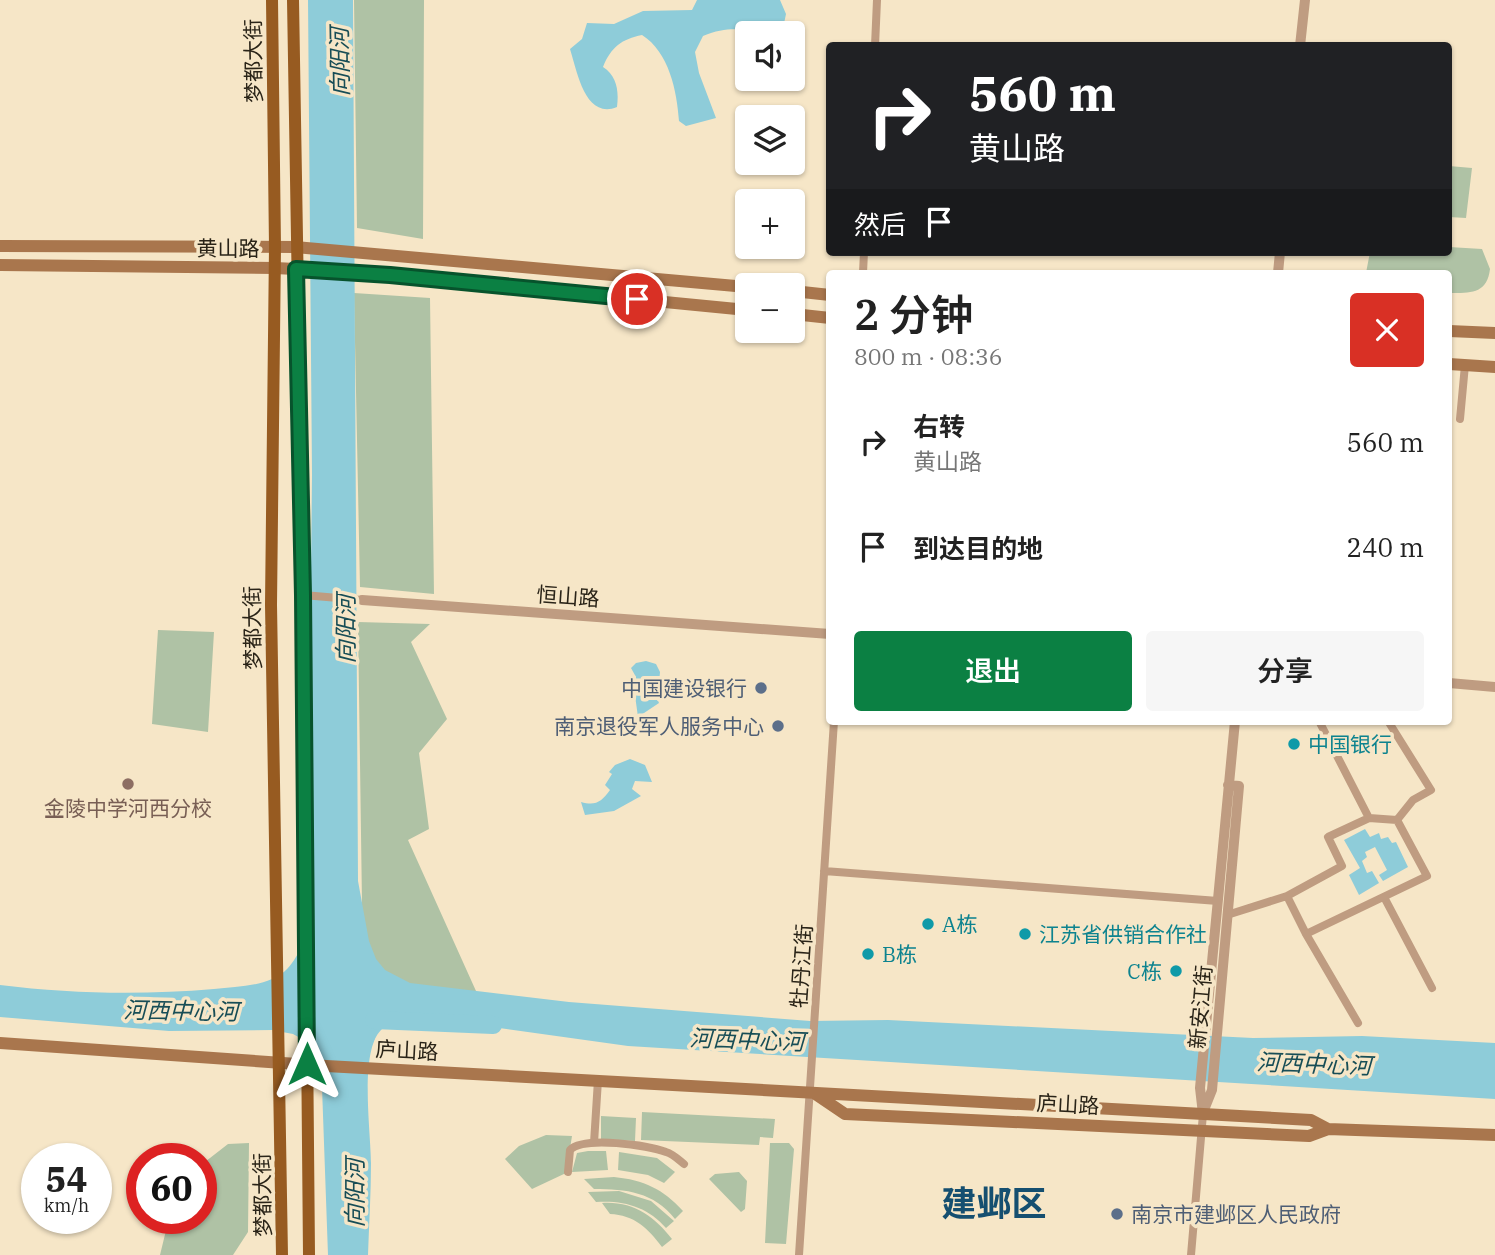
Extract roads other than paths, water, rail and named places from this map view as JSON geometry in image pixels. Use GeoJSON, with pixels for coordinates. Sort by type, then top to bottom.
{"type":"FeatureCollection","features":[{"type":"Feature","properties":{"kind":"main road","name":"梦都大街"},"geometry":{"type":"LineString","coordinates":[[272,0],[275,268],[271,605],[282,1255]]}},
{"type":"Feature","properties":{"kind":"main road","name":"梦都大街"},"geometry":{"type":"LineString","coordinates":[[293,0],[295,247],[303,595],[309,1255]]}},
{"type":"Feature","properties":{"kind":"main road","name":"黄山路"},"geometry":{"type":"LineString","coordinates":[[0,246],[295,247],[735,286]]}},
{"type":"Feature","properties":{"kind":"main road","name":"黄山路"},"geometry":{"type":"LineString","coordinates":[[0,265],[275,268],[356,272],[735,309]]}},
{"type":"Feature","properties":{"kind":"main road"},"geometry":{"type":"LineString","coordinates":[[805,292],[826,295]]}},
{"type":"Feature","properties":{"kind":"main road"},"geometry":{"type":"LineString","coordinates":[[805,315],[826,318]]}},
{"type":"Feature","properties":{"kind":"main road"},"geometry":{"type":"LineString","coordinates":[[1452,331],[1495,333]]}},
{"type":"Feature","properties":{"kind":"main road"},"geometry":{"type":"LineString","coordinates":[[1452,364],[1495,367]]}},
{"type":"Feature","properties":{"kind":"main road","name":"庐山路"},"geometry":{"type":"LineString","coordinates":[[0,1043],[279,1055],[307,1057],[326,1066],[1311,1120],[1328,1129]]}},
{"type":"Feature","properties":{"kind":"main road","name":"庐山路"},"geometry":{"type":"LineString","coordinates":[[811,1091],[845,1114],[1309,1136],[1328,1129],[1495,1135]]}},
{"type":"Feature","properties":{"kind":"street"},"geometry":{"type":"LineString","coordinates":[[875,42],[877,0]]}},
{"type":"Feature","properties":{"kind":"street"},"geometry":{"type":"LineString","coordinates":[[1300,42],[1305,0]]}},
{"type":"Feature","properties":{"kind":"street"},"geometry":{"type":"LineString","coordinates":[[1460,419],[1465,365]]}},
{"type":"Feature","properties":{"kind":"street","name":"恒山路"},"geometry":{"type":"LineString","coordinates":[[303,595],[826,634]]}},
{"type":"Feature","properties":{"kind":"street"},"geometry":{"type":"LineString","coordinates":[[1452,683],[1495,687]]}},
{"type":"Feature","properties":{"kind":"street","name":"牡丹江街"},"geometry":{"type":"LineString","coordinates":[[799,1255],[834,725]]}},
{"type":"Feature","properties":{"kind":"street","name":"新安江街"},"geometry":{"type":"LineString","coordinates":[[1191,1255],[1235,725]]}},
{"type":"Feature","properties":{"kind":"street"},"geometry":{"type":"LineString","coordinates":[[1321,725],[1369,818]]}},
{"type":"Feature","properties":{"kind":"street"},"geometry":{"type":"LineString","coordinates":[[1390,725],[1431,790],[1413,800],[1397,820]]}},
{"type":"Feature","properties":{"kind":"street","name":"新安江街"},"geometry":{"type":"LineString","coordinates":[[1212,1022],[1227,915],[1239,786],[1228,785]]}},
{"type":"Feature","properties":{"kind":"street"},"geometry":{"type":"LineString","coordinates":[[1227,915],[1287,897],[1342,866],[1328,837],[1369,818],[1397,820]]}},
{"type":"Feature","properties":{"kind":"street"},"geometry":{"type":"LineString","coordinates":[[1306,934],[1427,876],[1397,820]]}},
{"type":"Feature","properties":{"kind":"street"},"geometry":{"type":"LineString","coordinates":[[824,871],[1218,901]]}},
{"type":"Feature","properties":{"kind":"street"},"geometry":{"type":"LineString","coordinates":[[1287,897],[1358,1023]]}},
{"type":"Feature","properties":{"kind":"street"},"geometry":{"type":"LineString","coordinates":[[1384,897],[1433,988]]}},
{"type":"Feature","properties":{"kind":"street"},"geometry":{"type":"LineString","coordinates":[[594,1143],[598,1080]]}},
{"type":"Feature","properties":{"kind":"street"},"geometry":{"type":"LineString","coordinates":[[568,1172],[570,1150],[581,1143],[642,1146],[668,1152],[684,1164]]}},
{"type":"Feature","properties":{"kind":"water","name":"向阳河"},"geometry":{"type":"Polygon","coordinates":[[[308,0],[353,0],[358,881],[369,941],[376,959],[385,970],[410,983],[569,1002],[810,1021],[888,1020],[1253,1038],[1362,1036],[1495,1043],[1495,1099],[628,1046],[421,1017],[410,1018],[385,1026],[374,1041],[370,1056],[368,1093],[371,1174],[368,1255],[328,1255],[322,1087],[316,1056],[309,1043],[293,1034],[272,1030],[169,1031],[0,1017],[0,985],[81,992],[134,993],[258,984],[279,976],[290,966],[307,934],[312,475],[308,0]]]}},
{"type":"Feature","properties":{"kind":"water"},"geometry":{"type":"Polygon","coordinates":[[[697,0],[780,0],[786,14],[785,21],[735,21],[735,29],[703,36],[695,52],[699,73],[716,118],[686,126],[679,121],[670,73],[659,51],[642,35],[618,45],[603,67],[616,84],[617,107],[597,107],[590,100],[584,91],[570,49],[582,39],[587,23],[614,24],[643,11],[692,10],[697,0]]]}},
{"type":"Feature","properties":{"kind":"water"},"geometry":{"type":"Polygon","coordinates":[[[646,661],[656,664],[660,672],[659,683],[654,682],[650,694],[656,695],[659,703],[638,717],[633,681],[636,677],[631,668],[636,663],[646,661]]]}},
{"type":"Feature","properties":{"kind":"water"},"geometry":{"type":"Polygon","coordinates":[[[630,759],[645,765],[652,782],[635,781],[632,789],[641,796],[614,811],[585,815],[581,802],[591,804],[601,800],[610,790],[605,785],[612,774],[609,772],[615,765],[630,759]]]}},
{"type":"Feature","properties":{"kind":"water"},"geometry":{"type":"Polygon","coordinates":[[[1365,829],[1370,837],[1379,833],[1381,839],[1388,837],[1392,843],[1396,842],[1408,867],[1383,881],[1379,875],[1387,870],[1375,847],[1365,852],[1367,857],[1362,861],[1367,873],[1372,871],[1379,883],[1359,895],[1349,875],[1360,868],[1344,840],[1365,829]]]}},
{"type":"Feature","properties":{"kind":"waterway","name":"河西中心河"},"geometry":{"type":"LineString","coordinates":[[374,1020],[493,1025]]}},
{"type":"Feature","properties":{"kind":"place","name":"中国建设银行"},"geometry":{"type":"Point","coordinates":[761,688]}},
{"type":"Feature","properties":{"kind":"place","name":"南京退役军人服务中心"},"geometry":{"type":"Point","coordinates":[778,726]}},
{"type":"Feature","properties":{"kind":"place","name":"中国银行"},"geometry":{"type":"Point","coordinates":[1294,744]}},
{"type":"Feature","properties":{"kind":"place","name":"金陵中学河西分校"},"geometry":{"type":"Point","coordinates":[128,784]}},
{"type":"Feature","properties":{"kind":"place","name":"A栋"},"geometry":{"type":"Point","coordinates":[928,924]}},
{"type":"Feature","properties":{"kind":"place","name":"江苏省供销合作社"},"geometry":{"type":"Point","coordinates":[1025,934]}},
{"type":"Feature","properties":{"kind":"place","name":"B栋"},"geometry":{"type":"Point","coordinates":[868,954]}},
{"type":"Feature","properties":{"kind":"place","name":"C栋"},"geometry":{"type":"Point","coordinates":[1176,971]}},
{"type":"Feature","properties":{"kind":"place","name":"南京市建邺区人民政府"},"geometry":{"type":"Point","coordinates":[1117,1214]}},
{"type":"Feature","properties":{"kind":"district","name":"建邺区"},"geometry":{"type":"Point","coordinates":[994,1203]}}]}
